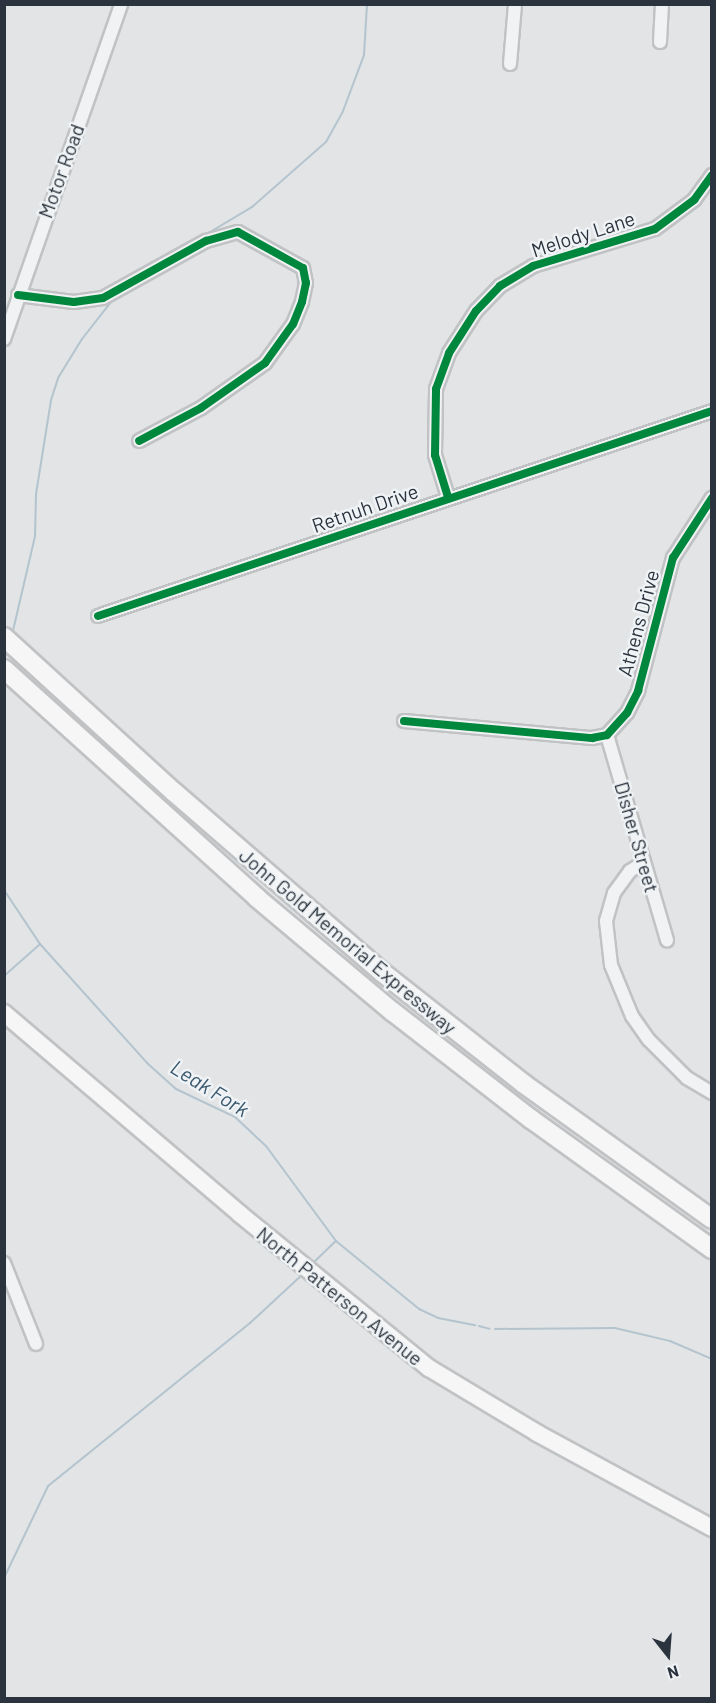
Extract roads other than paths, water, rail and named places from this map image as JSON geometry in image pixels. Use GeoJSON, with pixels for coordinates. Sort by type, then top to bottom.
{"type":"FeatureCollection","features":[{"type":"Feature","properties":{"kind":"highway","name":"John Gold Memorial Expressway"},"geometry":{"type":"LineString","coordinates":[[4,637],[174,792],[383,973],[524,1084],[711,1219]]}},
{"type":"Feature","properties":{"kind":"highway","name":"John Gold Memorial Expressway"},"geometry":{"type":"LineString","coordinates":[[4,669],[257,898],[393,1012],[531,1119],[711,1249]]}},
{"type":"Feature","properties":{"kind":"main road","name":"North Patterson Avenue"},"geometry":{"type":"LineString","coordinates":[[4,1013],[271,1240],[429,1368],[537,1433],[711,1528]]}},
{"type":"Feature","properties":{"kind":"street","name":"Motor Road"},"geometry":{"type":"LineString","coordinates":[[4,339],[121,4]]}},
{"type":"Feature","properties":{"kind":"street"},"geometry":{"type":"LineString","coordinates":[[510,64],[515,4]]}},
{"type":"Feature","properties":{"kind":"street"},"geometry":{"type":"LineString","coordinates":[[660,42],[662,4]]}},
{"type":"Feature","properties":{"kind":"street","name":"Melody Lane"},"geometry":{"type":"LineString","coordinates":[[448,496],[435,455],[436,389],[449,353],[476,311],[500,286],[533,266],[655,229],[694,200],[711,175]]}},
{"type":"Feature","properties":{"kind":"street"},"geometry":{"type":"LineString","coordinates":[[18,295],[74,302],[103,298],[206,242],[238,232],[303,268],[306,283],[302,302],[293,324],[265,363],[201,408],[139,441]]}},
{"type":"Feature","properties":{"kind":"street","name":"Retnuh Drive"},"geometry":{"type":"LineString","coordinates":[[98,616],[448,496],[711,411]]}},
{"type":"Feature","properties":{"kind":"street","name":"Athens Drive"},"geometry":{"type":"LineString","coordinates":[[607,735],[627,712],[638,691],[673,558],[711,498]]}},
{"type":"Feature","properties":{"kind":"street"},"geometry":{"type":"LineString","coordinates":[[404,721],[592,738],[607,735]]}},
{"type":"Feature","properties":{"kind":"street","name":"Disher Street"},"geometry":{"type":"LineString","coordinates":[[607,735],[667,940]]}},
{"type":"Feature","properties":{"kind":"street"},"geometry":{"type":"LineString","coordinates":[[644,862],[630,870],[614,893],[606,921],[610,965],[632,1016],[649,1040],[687,1078],[711,1093]]}},
{"type":"Feature","properties":{"kind":"street"},"geometry":{"type":"LineString","coordinates":[[6,1269],[36,1344]]}},
{"type":"Feature","properties":{"kind":"waterway"},"geometry":{"type":"LineString","coordinates":[[205,235],[252,207],[326,142],[343,111],[364,55],[367,4]]}},
{"type":"Feature","properties":{"kind":"waterway"},"geometry":{"type":"LineString","coordinates":[[12,635],[35,536],[36,494],[51,400],[58,378],[82,339],[114,298]]}},
{"type":"Feature","properties":{"kind":"waterway"},"geometry":{"type":"LineString","coordinates":[[4,660],[8,649]]}},
{"type":"Feature","properties":{"kind":"waterway","name":"Leak Fork"},"geometry":{"type":"LineString","coordinates":[[4,890],[40,944],[147,1063],[176,1089],[235,1117],[266,1146],[336,1241],[419,1309],[438,1318],[475,1325]]}},
{"type":"Feature","properties":{"kind":"waterway"},"geometry":{"type":"LineString","coordinates":[[4,976],[40,944]]}},
{"type":"Feature","properties":{"kind":"waterway"},"geometry":{"type":"LineString","coordinates":[[312,1264],[336,1241]]}},
{"type":"Feature","properties":{"kind":"waterway"},"geometry":{"type":"LineString","coordinates":[[4,1578],[48,1486],[250,1323],[304,1273]]}},
{"type":"Feature","properties":{"kind":"waterway","name":"Leak Fork"},"geometry":{"type":"LineString","coordinates":[[479,1326],[490,1329]]}},
{"type":"Feature","properties":{"kind":"waterway","name":"Leak Fork"},"geometry":{"type":"LineString","coordinates":[[495,1329],[615,1328],[670,1341],[712,1359]]}}]}
